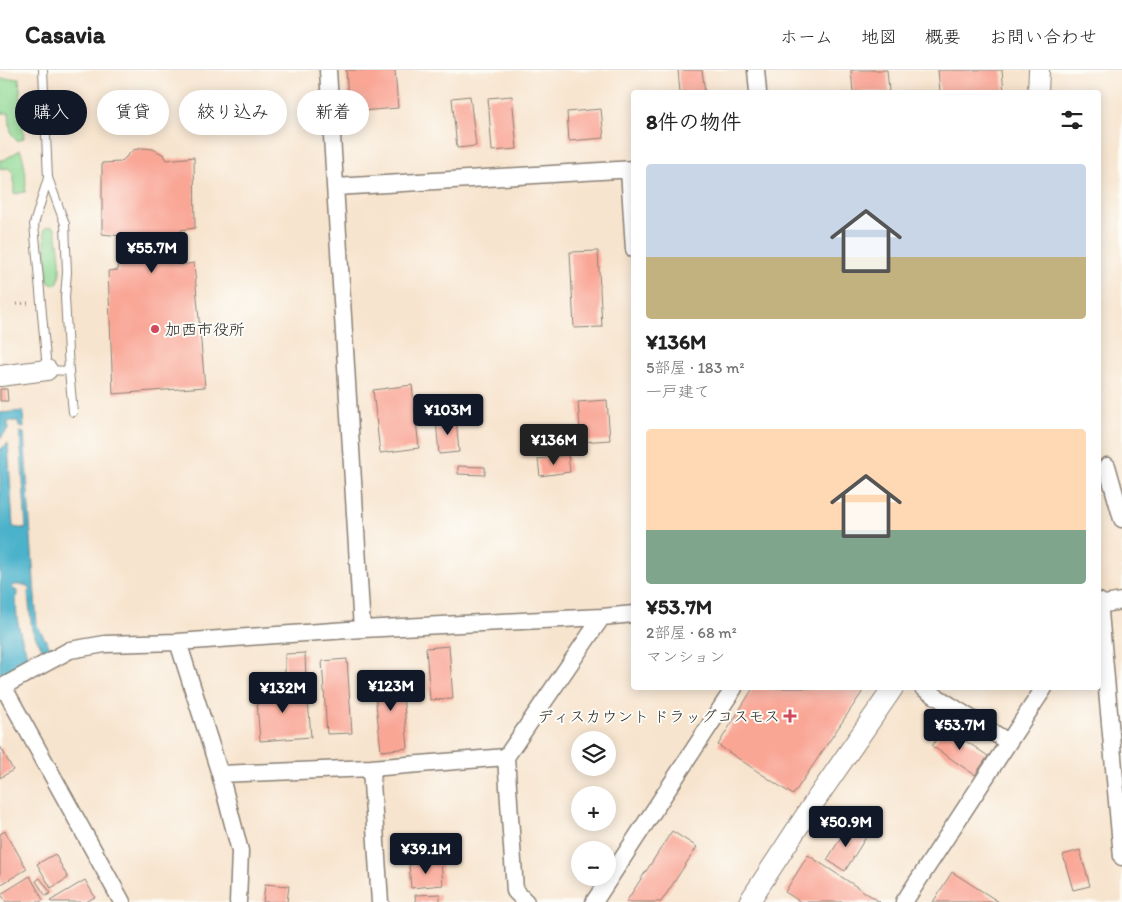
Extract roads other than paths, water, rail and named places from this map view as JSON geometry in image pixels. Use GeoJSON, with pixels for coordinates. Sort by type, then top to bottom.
{"type":"FeatureCollection","features":[{"type":"Feature","properties":{"kind":"street"},"geometry":{"type":"LineString","coordinates":[[328,70],[362,629]]}},
{"type":"Feature","properties":{"kind":"street"},"geometry":{"type":"LineString","coordinates":[[756,70],[758,90]]}},
{"type":"Feature","properties":{"kind":"street"},"geometry":{"type":"LineString","coordinates":[[1038,90],[1039,70]]}},
{"type":"Feature","properties":{"kind":"street"},"geometry":{"type":"LineString","coordinates":[[336,186],[631,170]]}},
{"type":"Feature","properties":{"kind":"street"},"geometry":{"type":"LineString","coordinates":[[0,376],[47,370]]}},
{"type":"Feature","properties":{"kind":"street"},"geometry":{"type":"LineString","coordinates":[[1109,465],[1122,519]]}},
{"type":"Feature","properties":{"kind":"street"},"geometry":{"type":"LineString","coordinates":[[1101,603],[1122,601]]}},
{"type":"Feature","properties":{"kind":"street"},"geometry":{"type":"LineString","coordinates":[[122,902],[1,687],[70,650],[105,644],[178,642],[362,629],[631,614]]}},
{"type":"Feature","properties":{"kind":"street"},"geometry":{"type":"LineString","coordinates":[[526,902],[515,891],[506,757],[602,617]]}},
{"type":"Feature","properties":{"kind":"street"},"geometry":{"type":"LineString","coordinates":[[178,642],[220,774],[240,851],[238,902]]}},
{"type":"Feature","properties":{"kind":"street"},"geometry":{"type":"LineString","coordinates":[[1101,646],[1122,857]]}},
{"type":"Feature","properties":{"kind":"street"},"geometry":{"type":"LineString","coordinates":[[594,902],[733,690]]}},
{"type":"Feature","properties":{"kind":"street"},"geometry":{"type":"LineString","coordinates":[[749,902],[815,801],[892,690]]}},
{"type":"Feature","properties":{"kind":"street"},"geometry":{"type":"LineString","coordinates":[[926,690],[1008,742]]}},
{"type":"Feature","properties":{"kind":"street"},"geometry":{"type":"LineString","coordinates":[[904,902],[1043,690]]}},
{"type":"Feature","properties":{"kind":"street"},"geometry":{"type":"LineString","coordinates":[[220,774],[371,768],[506,757]]}},
{"type":"Feature","properties":{"kind":"street"},"geometry":{"type":"LineString","coordinates":[[371,768],[380,902]]}},
{"type":"Feature","properties":{"kind":"lane"},"geometry":{"type":"LineString","coordinates":[[43,70],[48,178],[65,224],[68,272],[65,297],[73,412]]}},
{"type":"Feature","properties":{"kind":"lane"},"geometry":{"type":"LineString","coordinates":[[48,178],[34,224],[47,370],[69,371]]}},
{"type":"Feature","properties":{"kind":"water"},"geometry":{"type":"Polygon","coordinates":[[[23,411],[24,428],[19,427],[18,421],[8,421],[8,429],[0,439],[0,413],[23,411]]]}},
{"type":"Feature","properties":{"kind":"water"},"geometry":{"type":"Polygon","coordinates":[[[20,432],[24,433],[37,626],[52,650],[45,654],[32,630],[28,594],[31,589],[25,585],[14,585],[12,588],[17,591],[16,609],[18,626],[29,659],[0,675],[0,448],[8,443],[13,527],[26,529],[20,432]]]}},
{"type":"Feature","properties":{"kind":"place","name":"加西市役所"},"geometry":{"type":"Point","coordinates":[155,329]}},
{"type":"Feature","properties":{"kind":"place","name":"ディスカウント ドラッグコスモス"},"geometry":{"type":"Point","coordinates":[790,716]}}]}
